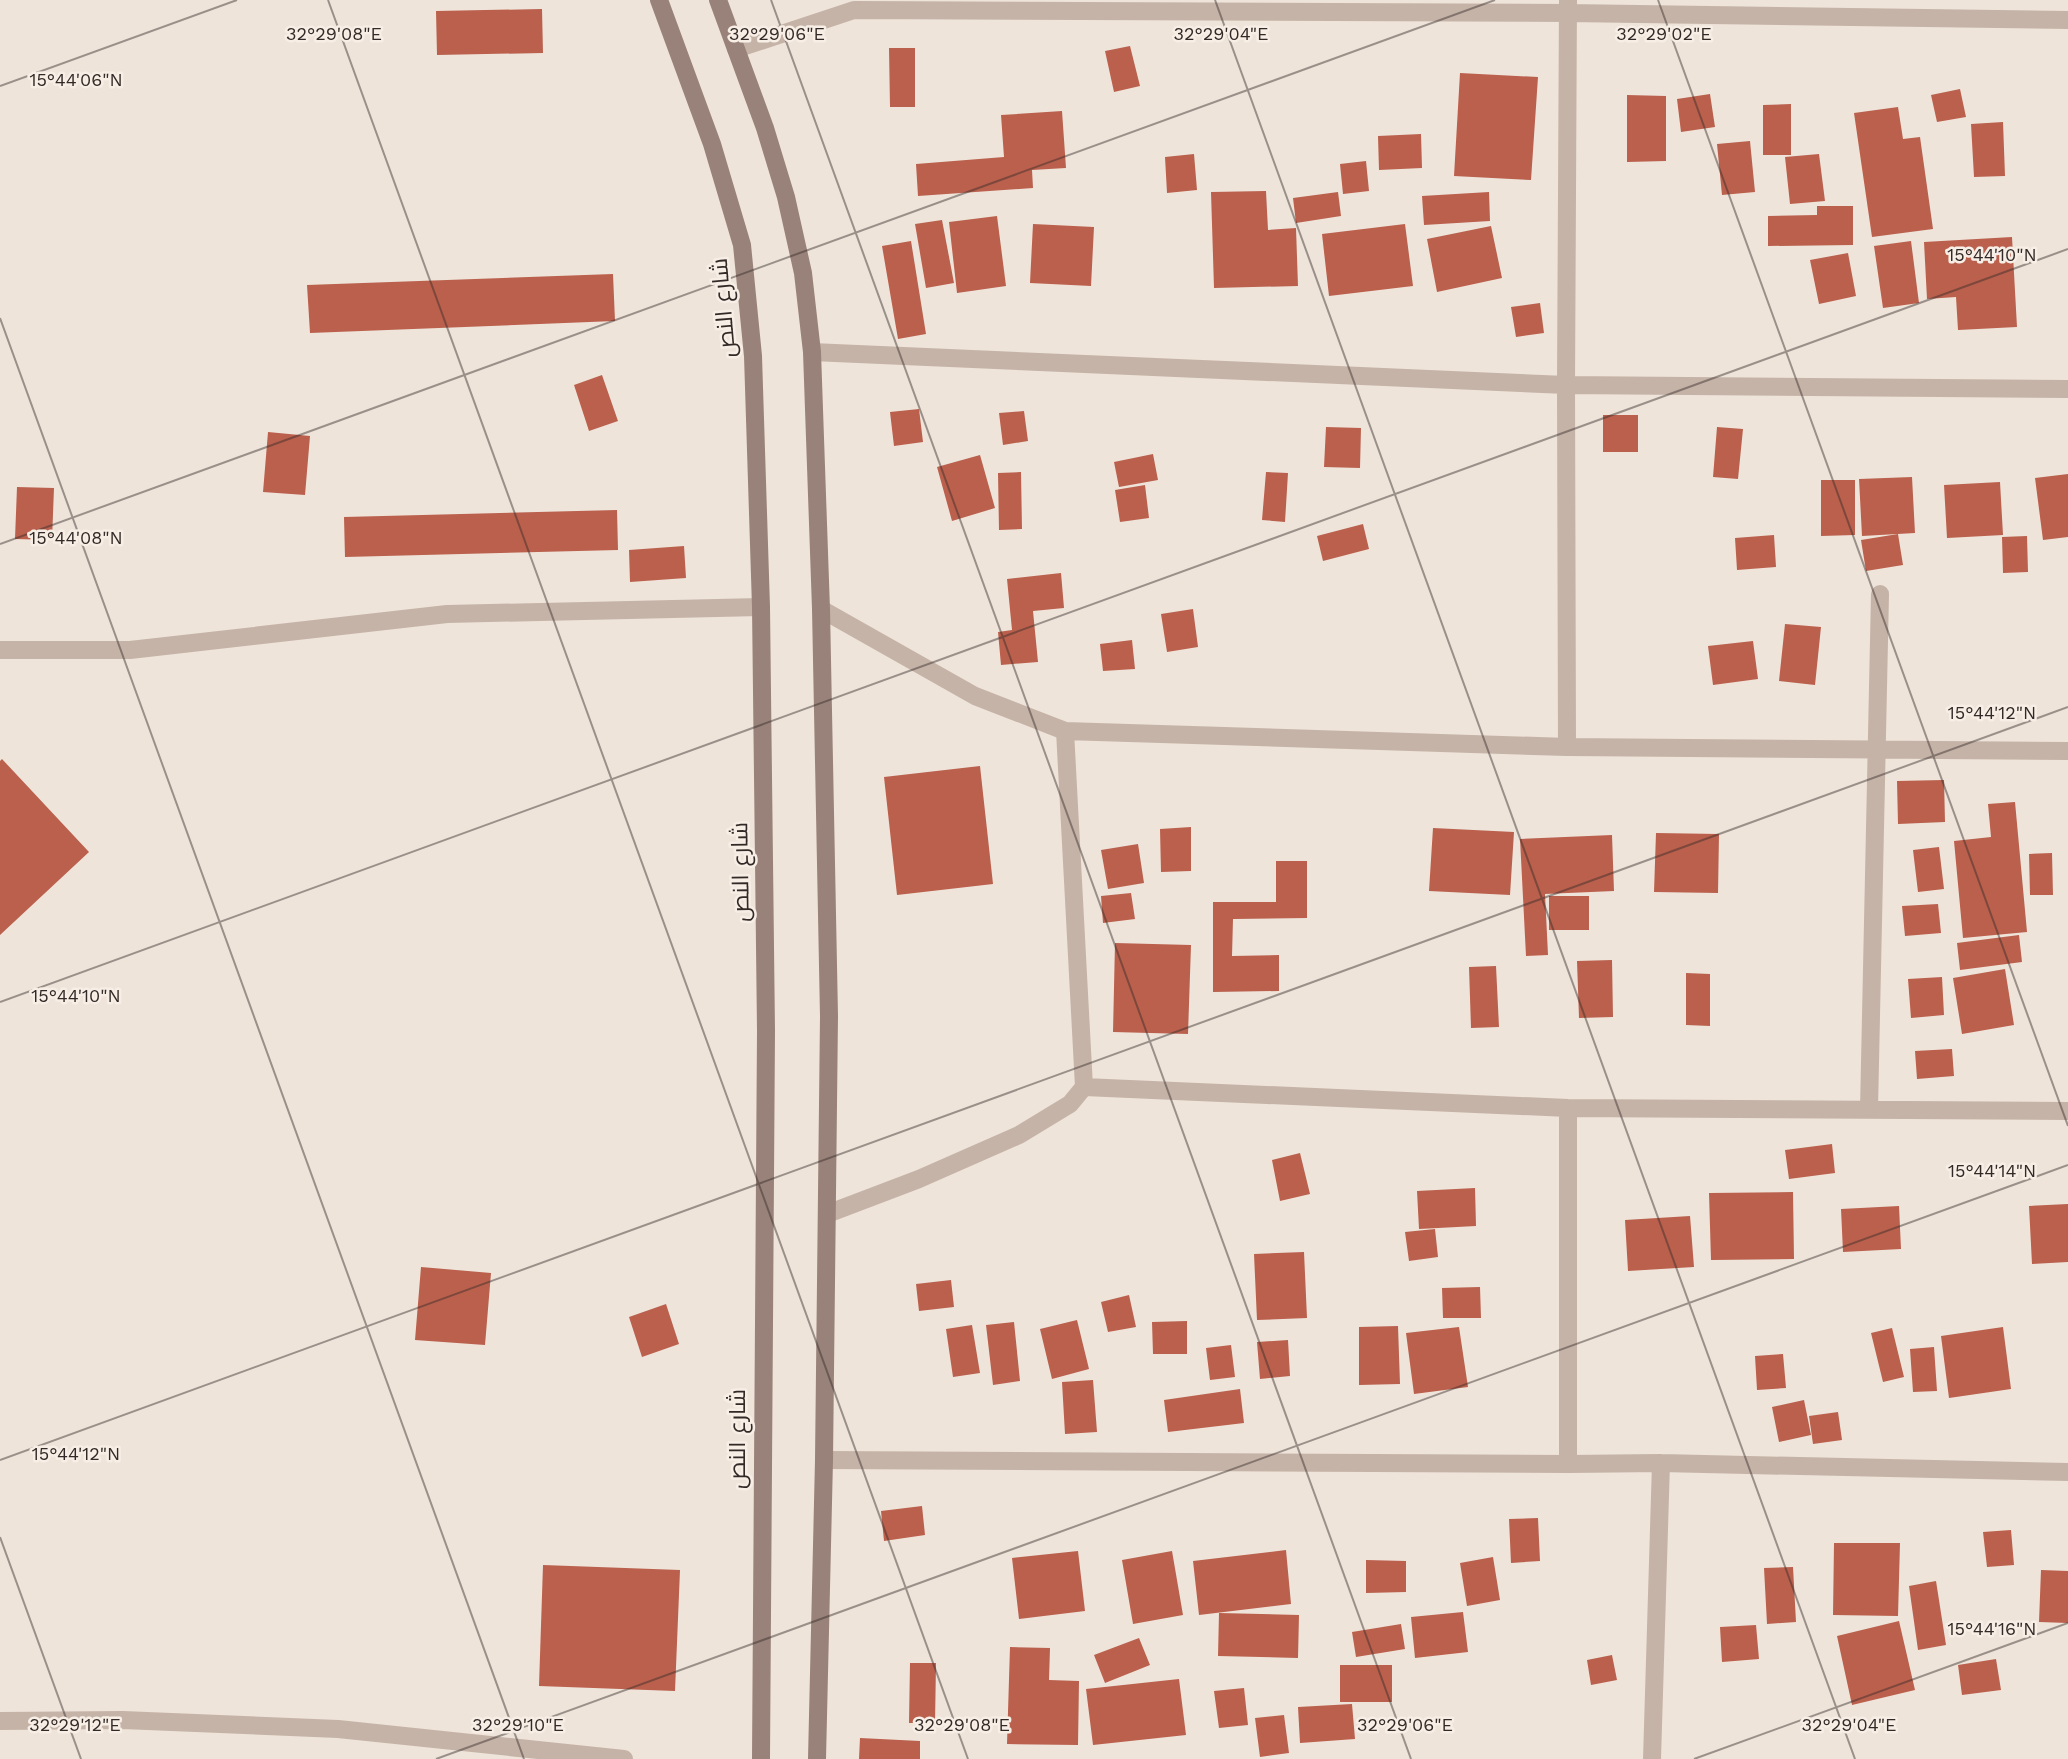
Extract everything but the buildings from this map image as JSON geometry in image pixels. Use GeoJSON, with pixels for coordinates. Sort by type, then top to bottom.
{"type":"FeatureCollection","features":[{"type":"Feature","properties":{"kind":"main road","name":"شارع النص"},"geometry":{"type":"LineString","coordinates":[[659,0],[712,144],[742,245],[753,356],[761,607],[766,1031],[761,1759]]}},
{"type":"Feature","properties":{"kind":"main road"},"geometry":{"type":"LineString","coordinates":[[718,0],[765,128],[786,197],[803,273],[812,352],[821,609],[829,1016],[824,1460],[817,1759]]}},
{"type":"Feature","properties":{"kind":"street"},"geometry":{"type":"LineString","coordinates":[[736,49],[854,5],[1568,6],[2068,20]]}},
{"type":"Feature","properties":{"kind":"street"},"geometry":{"type":"LineString","coordinates":[[1567,747],[1568,6]]}},
{"type":"Feature","properties":{"kind":"street"},"geometry":{"type":"LineString","coordinates":[[812,352],[1566,385],[2068,390]]}},
{"type":"Feature","properties":{"kind":"street"},"geometry":{"type":"LineString","coordinates":[[1869,1110],[1880,594]]}},
{"type":"Feature","properties":{"kind":"street"},"geometry":{"type":"LineString","coordinates":[[0,650],[130,650],[447,614],[761,607]]}},
{"type":"Feature","properties":{"kind":"street"},"geometry":{"type":"LineString","coordinates":[[821,609],[975,696],[1065,731],[1567,747],[2068,751]]}},
{"type":"Feature","properties":{"kind":"street"},"geometry":{"type":"LineString","coordinates":[[827,1214],[919,1179],[1019,1135],[1070,1104],[1084,1087],[1065,731]]}},
{"type":"Feature","properties":{"kind":"street"},"geometry":{"type":"LineString","coordinates":[[1084,1087],[1568,1108],[2068,1111]]}},
{"type":"Feature","properties":{"kind":"street"},"geometry":{"type":"LineString","coordinates":[[1568,1108],[1568,1464]]}},
{"type":"Feature","properties":{"kind":"street"},"geometry":{"type":"LineString","coordinates":[[824,1460],[1661,1463],[2068,1472]]}},
{"type":"Feature","properties":{"kind":"street"},"geometry":{"type":"LineString","coordinates":[[1652,1759],[1661,1463]]}},
{"type":"Feature","properties":{"kind":"street"},"geometry":{"type":"LineString","coordinates":[[0,1721],[122,1720],[338,1729],[624,1759]]}}]}
